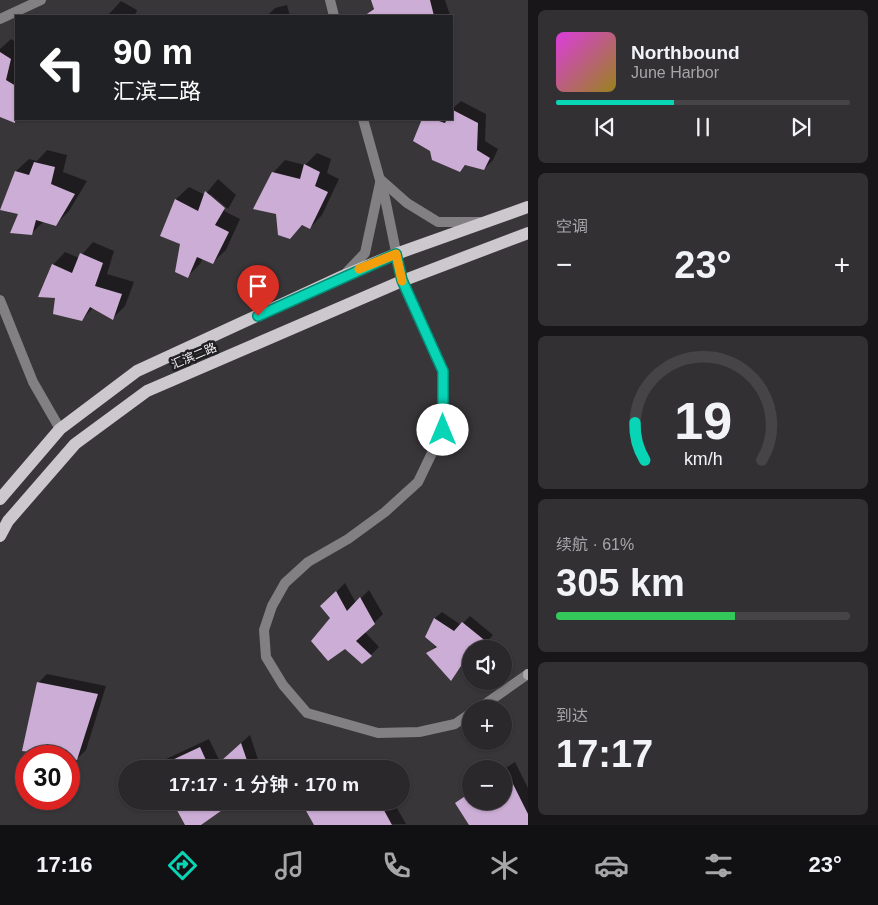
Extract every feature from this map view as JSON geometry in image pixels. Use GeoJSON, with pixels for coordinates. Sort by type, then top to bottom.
{"type":"FeatureCollection","features":[{"type":"Feature","properties":{"kind":"main road","name":"汇滨二路"},"geometry":{"type":"LineString","coordinates":[[0,499],[60,429],[137,371],[343,276],[396,254],[528,207]]}},
{"type":"Feature","properties":{"kind":"main road","name":"汇滨二路"},"geometry":{"type":"LineString","coordinates":[[0,536],[8,522],[75,444],[147,391],[402,280],[528,233]]}},
{"type":"Feature","properties":{"kind":"street"},"geometry":{"type":"LineString","coordinates":[[0,19],[41,0]]}},
{"type":"Feature","properties":{"kind":"street"},"geometry":{"type":"LineString","coordinates":[[330,0],[334,15]]}},
{"type":"Feature","properties":{"kind":"street"},"geometry":{"type":"LineString","coordinates":[[363,120],[380,180],[402,280],[443,371],[443,430],[418,482],[386,512],[348,539],[308,562],[285,583],[272,606],[264,630],[266,657],[283,685],[308,713],[378,734],[418,732],[455,724],[462,719]]}},
{"type":"Feature","properties":{"kind":"street"},"geometry":{"type":"LineString","coordinates":[[380,180],[407,203],[438,222],[488,222]]}},
{"type":"Feature","properties":{"kind":"street"},"geometry":{"type":"LineString","coordinates":[[343,276],[365,253],[380,180]]}},
{"type":"Feature","properties":{"kind":"street"},"geometry":{"type":"LineString","coordinates":[[0,300],[3,318],[33,382],[60,429]]}},
{"type":"Feature","properties":{"kind":"street"},"geometry":{"type":"LineString","coordinates":[[491,700],[528,674]]}},
{"type":"Feature","properties":{"kind":"building"},"geometry":{"type":"Polygon","coordinates":[[[371,0],[430,0],[434,15],[365,15],[374,9],[371,0]]]}},
{"type":"Feature","properties":{"kind":"building"},"geometry":{"type":"Polygon","coordinates":[[[0,52],[11,59],[6,80],[15,85],[15,123],[0,117],[0,52]]]}},
{"type":"Feature","properties":{"kind":"building"},"geometry":{"type":"Polygon","coordinates":[[[453,110],[478,123],[477,150],[490,158],[484,170],[465,165],[460,172],[432,160],[430,151],[413,141],[422,120],[436,120],[445,123],[446,120],[453,120],[453,110]]]}},
{"type":"Feature","properties":{"kind":"building"},"geometry":{"type":"Polygon","coordinates":[[[34,162],[55,167],[51,184],[75,194],[56,226],[36,220],[32,235],[10,233],[18,214],[0,210],[15,171],[29,175],[34,162]]]}},
{"type":"Feature","properties":{"kind":"building"},"geometry":{"type":"Polygon","coordinates":[[[304,164],[320,172],[315,186],[328,192],[310,229],[302,225],[290,239],[278,235],[276,214],[253,209],[272,172],[300,179],[304,164]]]}},
{"type":"Feature","properties":{"kind":"building"},"geometry":{"type":"Polygon","coordinates":[[[205,191],[225,208],[215,225],[229,232],[213,264],[197,257],[188,278],[175,272],[180,244],[160,236],[175,199],[198,211],[205,191]]]}},
{"type":"Feature","properties":{"kind":"building"},"geometry":{"type":"Polygon","coordinates":[[[80,253],[103,263],[95,286],[122,294],[113,320],[90,307],[82,321],[53,314],[55,298],[38,297],[52,264],[72,273],[80,253]]]}},
{"type":"Feature","properties":{"kind":"building"},"geometry":{"type":"Polygon","coordinates":[[[336,591],[347,611],[360,597],[375,624],[356,641],[372,656],[362,664],[345,649],[328,661],[311,641],[330,618],[320,606],[336,591]]]}},
{"type":"Feature","properties":{"kind":"building"},"geometry":{"type":"Polygon","coordinates":[[[434,618],[454,631],[462,622],[484,640],[462,640],[462,664],[451,681],[426,653],[437,647],[425,637],[434,618]]]}},
{"type":"Feature","properties":{"kind":"building"},"geometry":{"type":"Polygon","coordinates":[[[37,682],[98,694],[80,751],[80,745],[23,745],[37,682]]]}},
{"type":"Feature","properties":{"kind":"building"},"geometry":{"type":"Polygon","coordinates":[[[241,743],[247,760],[222,760],[241,743]]]}},
{"type":"Feature","properties":{"kind":"building"},"geometry":{"type":"Polygon","coordinates":[[[200,747],[206,760],[172,760],[200,747]]]}},
{"type":"Feature","properties":{"kind":"building"},"geometry":{"type":"Polygon","coordinates":[[[512,782],[528,814],[528,825],[469,825],[455,803],[462,798],[462,810],[512,810],[512,782]]]}},
{"type":"Feature","properties":{"kind":"building"},"geometry":{"type":"Polygon","coordinates":[[[177,810],[222,810],[201,825],[185,825],[177,810]]]}},
{"type":"Feature","properties":{"kind":"building"},"geometry":{"type":"Polygon","coordinates":[[[306,810],[384,810],[392,825],[314,825],[306,810]]]}},
{"type":"Feature","properties":{"kind":"slow traffic"},"geometry":{"type":"LineString","coordinates":[[359,269],[396,254],[402,281]]}},
{"type":"Feature","properties":{"kind":"route"},"geometry":{"type":"LineString","coordinates":[[258,316],[343,276],[396,254],[402,280],[443,371],[443,430]]}}]}
